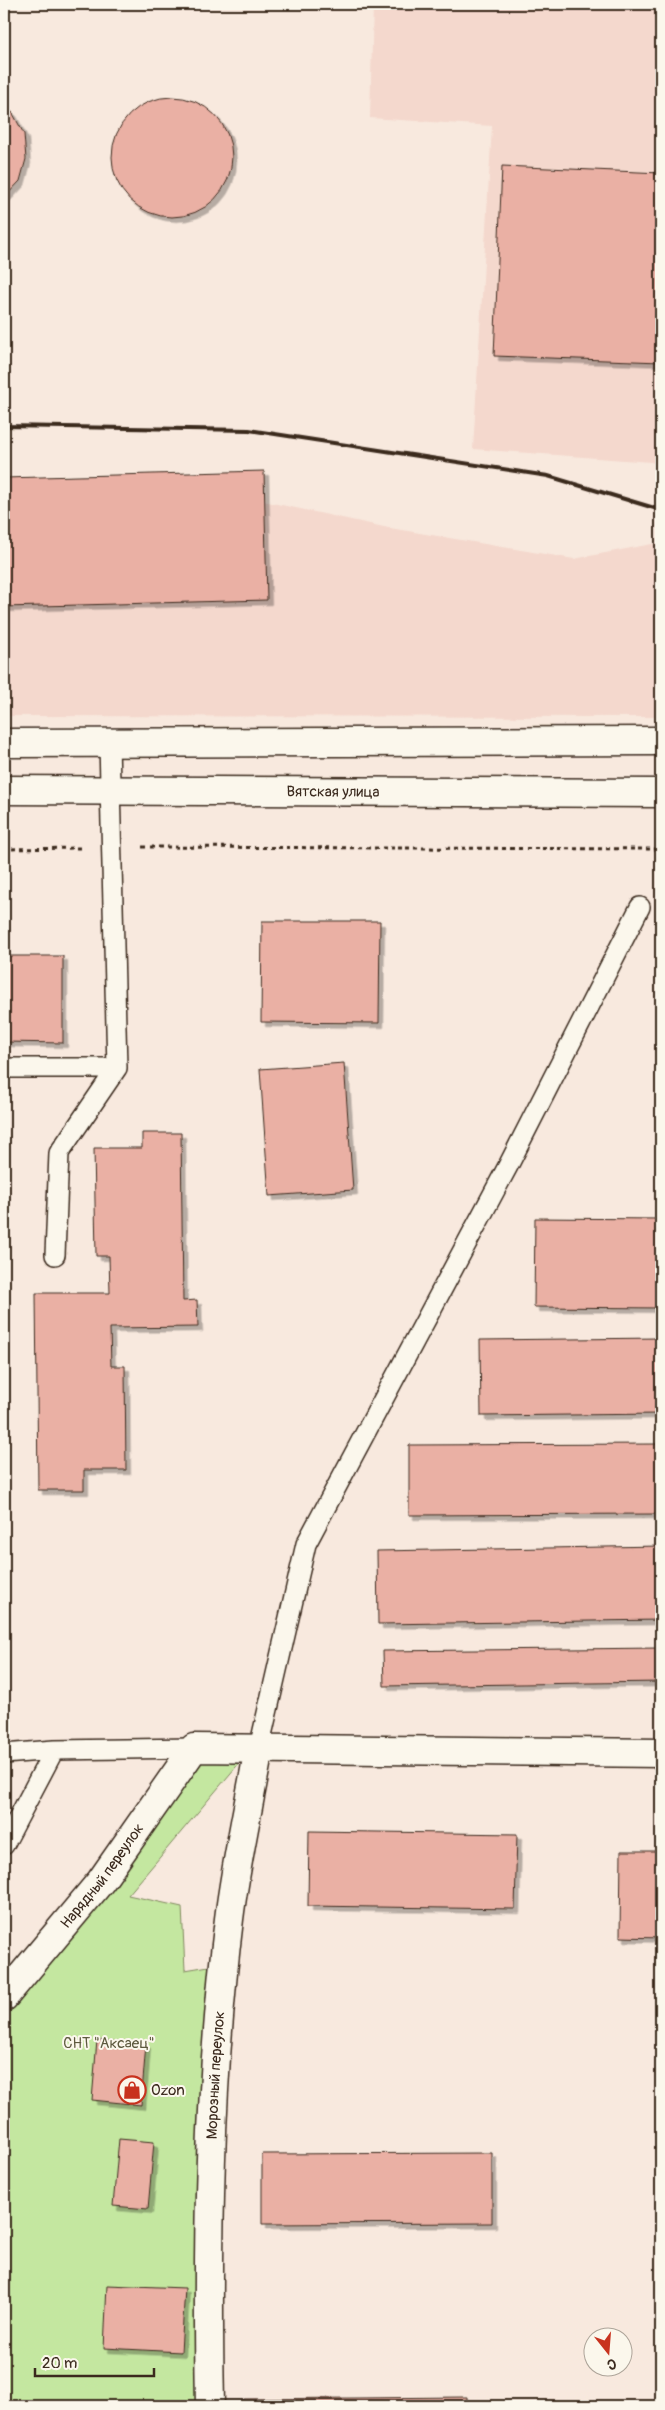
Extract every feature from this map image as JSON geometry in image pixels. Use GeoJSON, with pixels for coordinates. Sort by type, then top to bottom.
{"type":"FeatureCollection","features":[{"type":"Feature","properties":{"kind":"street"},"geometry":{"type":"LineString","coordinates":[[4,743],[661,741]]}},
{"type":"Feature","properties":{"kind":"street","name":"Вятская улица"},"geometry":{"type":"LineString","coordinates":[[4,790],[661,793]]}},
{"type":"Feature","properties":{"kind":"street"},"geometry":{"type":"LineString","coordinates":[[194,1748],[661,1753]]}},
{"type":"Feature","properties":{"kind":"street","name":"Нарядный переулок"},"geometry":{"type":"LineString","coordinates":[[4,1997],[101,1881],[194,1748]]}},
{"type":"Feature","properties":{"kind":"street","name":"Морозный переулок"},"geometry":{"type":"LineString","coordinates":[[210,2406],[208,2312],[213,2091],[229,1918],[259,1748]]}},
{"type":"Feature","properties":{"kind":"lane"},"geometry":{"type":"LineString","coordinates":[[54,1254],[59,1153],[117,1068],[109,743]]}},
{"type":"Feature","properties":{"kind":"lane"},"geometry":{"type":"LineString","coordinates":[[259,1748],[306,1544],[508,1166],[640,907]]}},
{"type":"Feature","properties":{"kind":"lane"},"geometry":{"type":"LineString","coordinates":[[4,1068],[117,1068]]}},
{"type":"Feature","properties":{"kind":"lane"},"geometry":{"type":"LineString","coordinates":[[4,1754],[54,1750],[194,1748]]}},
{"type":"Feature","properties":{"kind":"lane"},"geometry":{"type":"LineString","coordinates":[[4,1845],[54,1750]]}},
{"type":"Feature","properties":{"kind":"path"},"geometry":{"type":"LineString","coordinates":[[4,849],[111,847],[661,849]]}},
{"type":"Feature","properties":{"kind":"shaded area"},"geometry":{"type":"Polygon","coordinates":[[[373,4],[661,4],[661,465],[651,462],[473,449],[492,126],[370,118],[373,4]]]}},
{"type":"Feature","properties":{"kind":"shaded area"},"geometry":{"type":"Polygon","coordinates":[[[240,496],[384,527],[574,559],[657,543],[661,545],[661,717],[4,716],[4,507],[240,496]]]}},
{"type":"Feature","properties":{"kind":"green space","name":"СНТ \"Аксаец\""},"geometry":{"type":"Polygon","coordinates":[[[198,1757],[241,1761],[128,1895],[182,1907],[185,1970],[215,1965],[205,2406],[4,2406],[4,2006],[198,1757]]]}},
{"type":"Feature","properties":{"kind":"building"},"geometry":{"type":"Polygon","coordinates":[[[172,97],[195,102],[214,115],[227,134],[232,157],[227,180],[214,199],[195,212],[172,217],[149,212],[130,199],[117,180],[112,157],[117,134],[130,115],[149,102],[172,97]]]}},
{"type":"Feature","properties":{"kind":"building"},"geometry":{"type":"Polygon","coordinates":[[[4,106],[12,112],[24,134],[26,159],[20,181],[4,198],[4,106]]]}},
{"type":"Feature","properties":{"kind":"building"},"geometry":{"type":"Polygon","coordinates":[[[502,166],[661,173],[661,362],[494,356],[502,166]]]}},
{"type":"Feature","properties":{"kind":"building"},"geometry":{"type":"Polygon","coordinates":[[[264,471],[267,600],[4,607],[4,478],[264,471]]]}},
{"type":"Feature","properties":{"kind":"building"},"geometry":{"type":"Polygon","coordinates":[[[262,921],[380,921],[379,1023],[261,1022],[262,921]]]}},
{"type":"Feature","properties":{"kind":"building"},"geometry":{"type":"Polygon","coordinates":[[[4,956],[63,956],[63,1043],[4,1042],[4,956]]]}},
{"type":"Feature","properties":{"kind":"building"},"geometry":{"type":"Polygon","coordinates":[[[344,1063],[353,1190],[269,1196],[260,1069],[344,1063]]]}},
{"type":"Feature","properties":{"kind":"building"},"geometry":{"type":"Polygon","coordinates":[[[142,1133],[181,1133],[183,1301],[197,1300],[198,1327],[110,1328],[111,1366],[125,1366],[126,1470],[84,1470],[84,1490],[38,1490],[36,1293],[110,1293],[109,1256],[96,1256],[94,1148],[142,1148],[142,1133]]]}},
{"type":"Feature","properties":{"kind":"building"},"geometry":{"type":"Polygon","coordinates":[[[535,1218],[661,1219],[661,1308],[534,1307],[535,1218]]]}},
{"type":"Feature","properties":{"kind":"building"},"geometry":{"type":"Polygon","coordinates":[[[661,1338],[661,1414],[481,1416],[480,1340],[661,1338]]]}},
{"type":"Feature","properties":{"kind":"building"},"geometry":{"type":"Polygon","coordinates":[[[661,1444],[661,1514],[409,1515],[409,1445],[661,1444]]]}},
{"type":"Feature","properties":{"kind":"building"},"geometry":{"type":"Polygon","coordinates":[[[661,1546],[661,1620],[378,1624],[377,1551],[661,1546]]]}},
{"type":"Feature","properties":{"kind":"building"},"geometry":{"type":"Polygon","coordinates":[[[661,1648],[661,1682],[384,1686],[383,1651],[661,1648]]]}},
{"type":"Feature","properties":{"kind":"building"},"geometry":{"type":"Polygon","coordinates":[[[309,1831],[517,1834],[515,1909],[308,1906],[309,1831]]]}},
{"type":"Feature","properties":{"kind":"building"},"geometry":{"type":"Polygon","coordinates":[[[621,1851],[661,1851],[661,1938],[620,1937],[621,1851]]]}},
{"type":"Feature","properties":{"kind":"building"},"geometry":{"type":"Polygon","coordinates":[[[97,2040],[146,2044],[141,2105],[92,2100],[97,2040]]]}},
{"type":"Feature","properties":{"kind":"building"},"geometry":{"type":"Polygon","coordinates":[[[119,2139],[154,2142],[148,2209],[113,2206],[119,2139]]]}},
{"type":"Feature","properties":{"kind":"building"},"geometry":{"type":"Polygon","coordinates":[[[492,2153],[492,2223],[262,2224],[262,2154],[492,2153]]]}},
{"type":"Feature","properties":{"kind":"building"},"geometry":{"type":"Polygon","coordinates":[[[107,2285],[185,2288],[181,2352],[104,2348],[107,2285]]]}},
{"type":"Feature","properties":{"kind":"building"},"geometry":{"type":"Polygon","coordinates":[[[467,2397],[467,2406],[244,2406],[244,2399],[467,2397]]]}},
{"type":"Feature","properties":{"kind":"railway"},"geometry":{"type":"LineString","coordinates":[[4,426],[249,430],[548,476],[661,510]]}},
{"type":"Feature","properties":{"kind":"place","name":"Ozon"},"geometry":{"type":"Point","coordinates":[132,2090]}}]}
